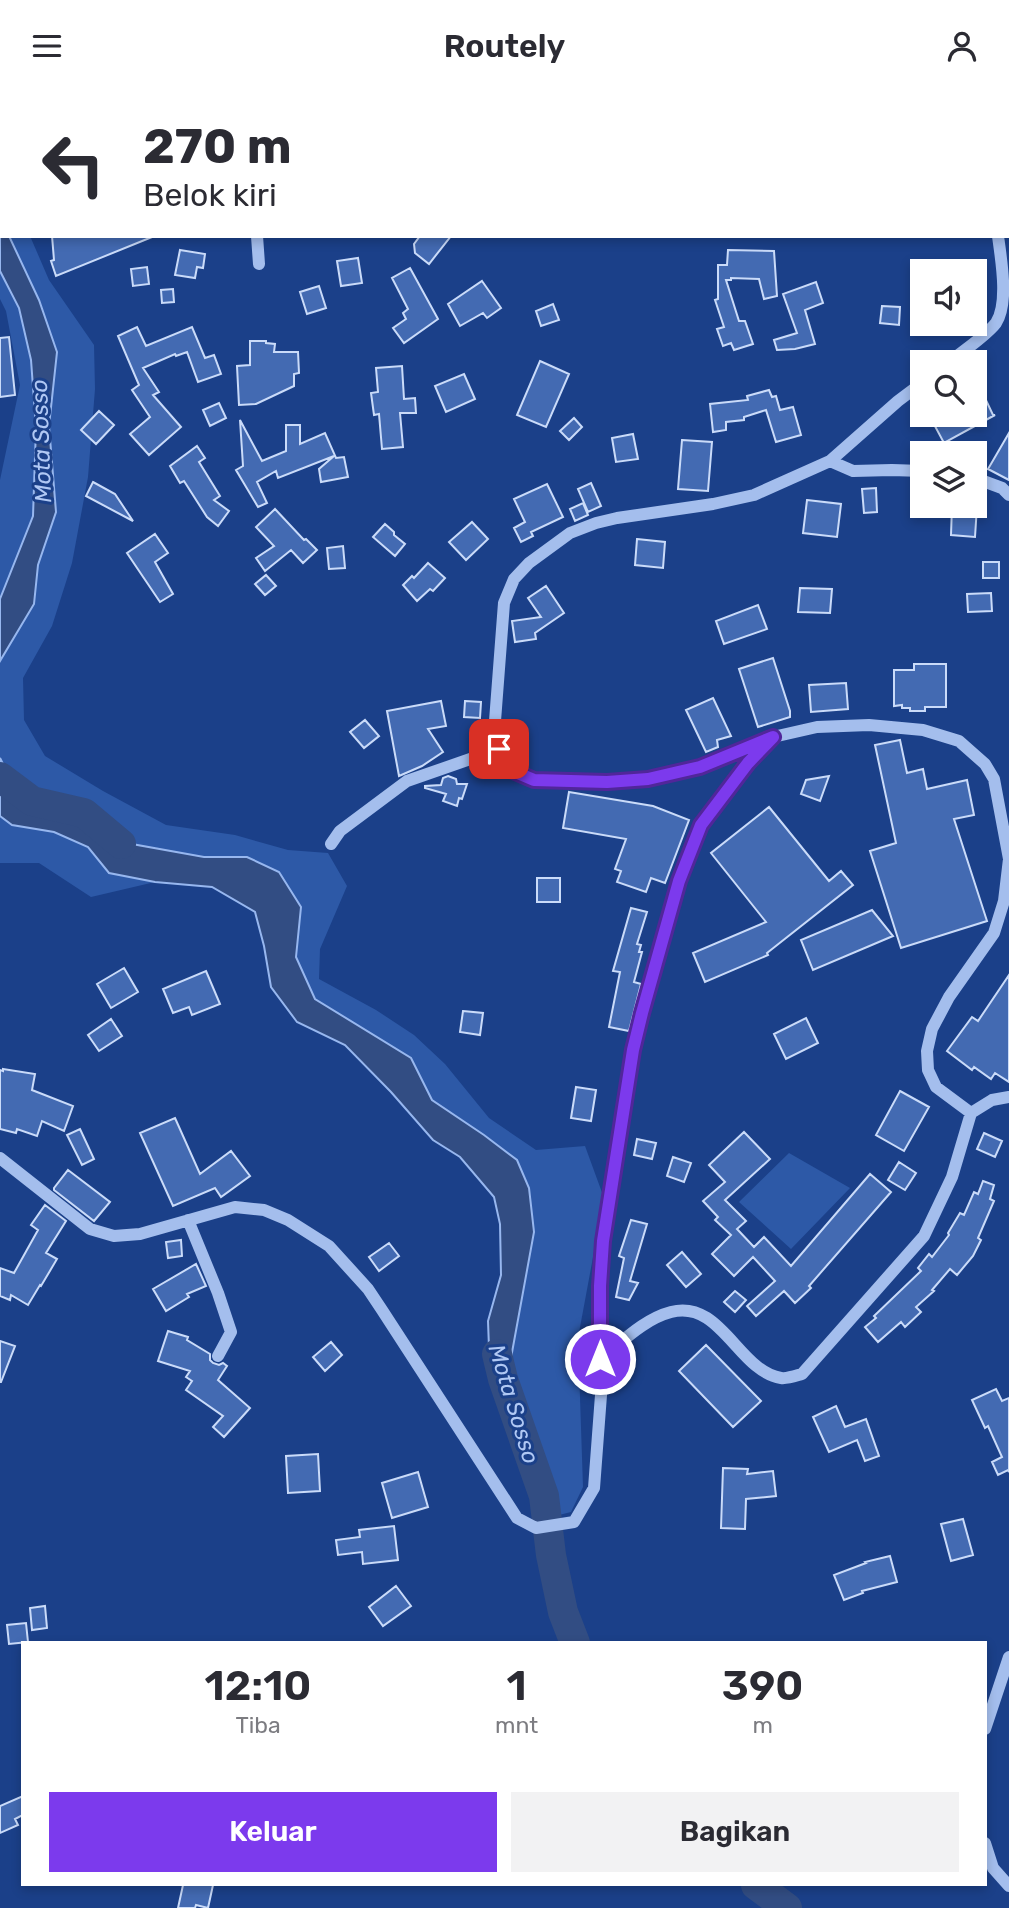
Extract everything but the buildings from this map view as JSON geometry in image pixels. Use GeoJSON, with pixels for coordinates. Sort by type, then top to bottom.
{"type":"FeatureCollection","features":[{"type":"Feature","properties":{"kind":"street"},"geometry":{"type":"LineString","coordinates":[[257,238],[259,264]]}},
{"type":"Feature","properties":{"kind":"street"},"geometry":{"type":"LineString","coordinates":[[963,350],[996,323],[1001,309],[1005,280],[998,238]]}},
{"type":"Feature","properties":{"kind":"street"},"geometry":{"type":"LineString","coordinates":[[910,392],[830,461],[754,495],[596,523],[570,533],[529,563],[514,579],[504,603],[494,734],[502,758],[513,771],[534,780],[607,782],[648,779],[700,767],[773,737],[817,727],[869,725],[923,730],[959,741],[985,764],[994,779],[1009,859],[1004,901],[994,933],[949,997],[932,1029],[927,1051],[928,1070],[936,1087],[971,1113]]}},
{"type":"Feature","properties":{"kind":"street"},"geometry":{"type":"LineString","coordinates":[[830,461],[853,471],[910,471]]}},
{"type":"Feature","properties":{"kind":"street"},"geometry":{"type":"LineString","coordinates":[[987,482],[1002,488],[1009,495]]}},
{"type":"Feature","properties":{"kind":"street"},"geometry":{"type":"LineString","coordinates":[[0,1158],[90,1229],[114,1236],[140,1234],[235,1207],[264,1210],[288,1220],[329,1246],[368,1289],[517,1518],[536,1528],[573,1522],[594,1488],[601,1395],[600,1286],[603,1241],[633,1050],[642,1013],[679,881],[701,825],[748,763],[773,737]]}},
{"type":"Feature","properties":{"kind":"street"},"geometry":{"type":"LineString","coordinates":[[331,844],[340,831],[407,781],[499,749]]}},
{"type":"Feature","properties":{"kind":"street"},"geometry":{"type":"LineString","coordinates":[[600,1359],[646,1323],[673,1311],[693,1311],[709,1319],[764,1373],[784,1379],[802,1374],[924,1236],[952,1177],[971,1113],[992,1100],[1009,1097]]}},
{"type":"Feature","properties":{"kind":"street"},"geometry":{"type":"LineString","coordinates":[[188,1220],[231,1332],[218,1356]]}},
{"type":"Feature","properties":{"kind":"street"},"geometry":{"type":"LineString","coordinates":[[987,1723],[1009,1657]]}},
{"type":"Feature","properties":{"kind":"street"},"geometry":{"type":"LineString","coordinates":[[987,1849],[993,1868],[1009,1886]]}},
{"type":"Feature","properties":{"kind":"shaded area"},"geometry":{"type":"Polygon","coordinates":[[[10,238],[31,238],[49,280],[94,345],[95,389],[88,477],[72,563],[52,626],[23,678],[24,720],[45,756],[166,825],[235,835],[288,850],[328,853],[347,886],[320,949],[319,979],[376,1010],[414,1035],[445,1064],[489,1118],[536,1150],[585,1146],[604,1198],[578,1338],[583,1487],[571,1512],[555,1516],[543,1452],[511,1358],[534,1232],[484,1135],[432,1100],[411,1058],[315,999],[296,957],[301,907],[247,857],[204,857],[132,844],[103,819],[55,814],[22,801],[0,758],[0,661],[34,604],[38,565],[56,512],[49,426],[57,352],[39,300],[10,238]]]}},
{"type":"Feature","properties":{"kind":"shaded area"},"geometry":{"type":"Polygon","coordinates":[[[0,271],[19,308],[31,360],[36,428],[33,517],[0,599],[0,480],[20,385],[6,311],[0,299],[0,271]]]}},
{"type":"Feature","properties":{"kind":"shaded area"},"geometry":{"type":"Polygon","coordinates":[[[0,816],[12,825],[54,832],[88,847],[109,873],[155,882],[91,897],[39,863],[0,863],[0,816]]]}},
{"type":"Feature","properties":{"kind":"shaded area"},"geometry":{"type":"Polygon","coordinates":[[[789,1153],[850,1188],[791,1249],[739,1202],[789,1153]]]}},
{"type":"Feature","properties":{"kind":"water"},"geometry":{"type":"Polygon","coordinates":[[[0,238],[10,238],[39,300],[57,352],[49,426],[56,512],[38,565],[34,604],[0,661],[0,599],[33,516],[36,428],[31,360],[19,308],[0,271],[0,238]]]}},
{"type":"Feature","properties":{"kind":"water"},"geometry":{"type":"Polygon","coordinates":[[[0,758],[22,801],[55,814],[103,819],[132,844],[204,857],[247,857],[279,872],[301,907],[296,957],[315,999],[411,1058],[432,1100],[517,1160],[529,1188],[534,1232],[511,1358],[506,1414],[490,1375],[488,1321],[501,1275],[500,1224],[494,1197],[460,1157],[433,1140],[345,1045],[297,1022],[271,987],[255,912],[212,887],[155,882],[109,873],[88,847],[54,832],[12,825],[0,816],[0,758]]]}},
{"type":"Feature","properties":{"kind":"waterway","name":"Mota Sosso"},"geometry":{"type":"LineString","coordinates":[[0,777],[32,801],[84,813],[121,844]]}},
{"type":"Feature","properties":{"kind":"waterway","name":"Mota Sosso"},"geometry":{"type":"LineString","coordinates":[[497,1354],[503,1379],[544,1496],[551,1555],[563,1612],[574,1641]]}},
{"type":"Feature","properties":{"kind":"waterway","name":"Mota Sosso"},"geometry":{"type":"LineString","coordinates":[[757,1886],[787,1908]]}},
{"type":"Feature","properties":{"kind":"route"},"geometry":{"type":"LineString","coordinates":[[499,749],[502,758],[513,771],[534,780],[607,782],[648,779],[700,767],[773,737],[748,763],[701,825],[679,881],[642,1013],[633,1050],[603,1241],[600,1359]]}}]}
